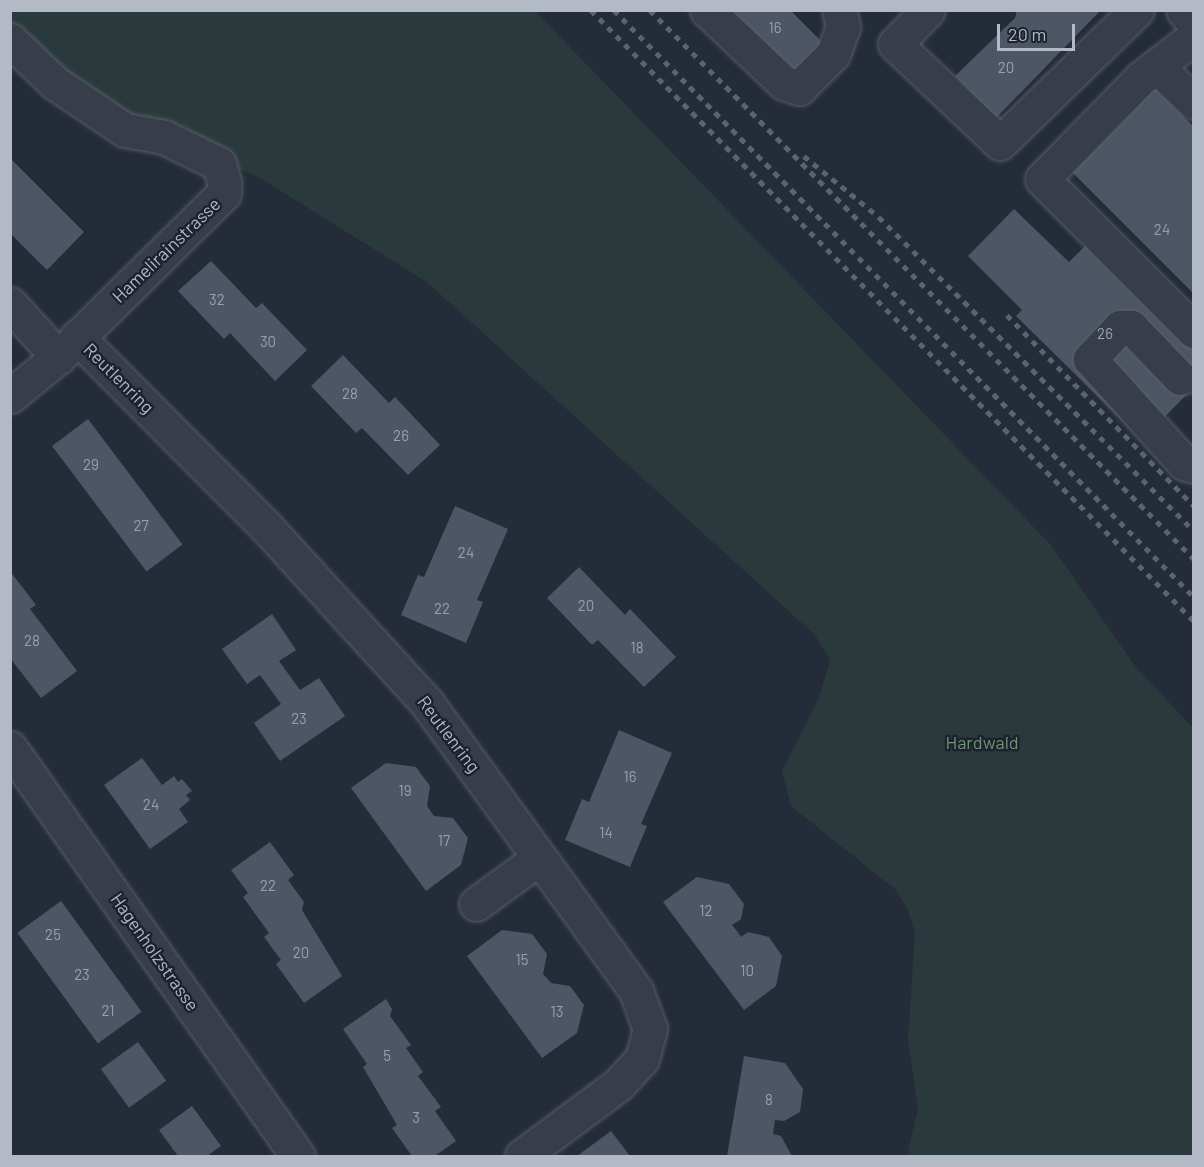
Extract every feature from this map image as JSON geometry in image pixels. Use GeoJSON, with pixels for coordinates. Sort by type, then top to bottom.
{"type":"FeatureCollection","features":[{"type":"Feature","properties":{"kind":"street"},"geometry":{"type":"LineString","coordinates":[[707,10],[784,83],[799,88],[832,54],[843,27],[839,10]]}},
{"type":"Feature","properties":{"kind":"street"},"geometry":{"type":"LineString","coordinates":[[928,10],[895,44],[1000,143],[1137,10]]}},
{"type":"Feature","properties":{"kind":"street"},"geometry":{"type":"LineString","coordinates":[[1183,10],[1194,23]]}},
{"type":"Feature","properties":{"kind":"street"},"geometry":{"type":"LineString","coordinates":[[1194,37],[1156,66],[1042,179],[1194,331]]}},
{"type":"Feature","properties":{"kind":"street","name":"Hamelirainstrasse"},"geometry":{"type":"LineString","coordinates":[[10,40],[55,83],[125,130],[164,137],[219,164],[224,182],[224,193],[68,347],[10,396]]}},
{"type":"Feature","properties":{"kind":"street"},"geometry":{"type":"LineString","coordinates":[[1156,66],[1194,102]]}},
{"type":"Feature","properties":{"kind":"street","name":"Reutlenring"},"geometry":{"type":"LineString","coordinates":[[10,304],[68,347],[269,530],[427,703],[636,991],[650,1029],[642,1059],[619,1084],[522,1156]]}},
{"type":"Feature","properties":{"kind":"street"},"geometry":{"type":"LineString","coordinates":[[1180,378],[1131,327],[1120,327],[1090,359],[1184,463],[1194,465]]}},
{"type":"Feature","properties":{"kind":"street","name":"Hagenholzstrasse"},"geometry":{"type":"LineString","coordinates":[[10,748],[298,1156]]}},
{"type":"Feature","properties":{"kind":"street"},"geometry":{"type":"LineString","coordinates":[[476,904],[539,858]]}},
{"type":"Feature","properties":{"kind":"green space","name":"Hardwald"},"geometry":{"type":"Polygon","coordinates":[[[10,11],[535,11],[1050,544],[1135,666],[1193,728],[1193,1156],[907,1156],[918,1109],[908,1040],[915,933],[908,910],[895,889],[791,806],[782,771],[819,698],[830,660],[815,635],[427,282],[260,178],[164,137],[11,40],[10,11]]]}},
{"type":"Feature","properties":{"kind":"building"},"geometry":{"type":"Polygon","coordinates":[[[725,10],[790,10],[825,45],[791,78],[725,10]]]}},
{"type":"Feature","properties":{"kind":"building"},"geometry":{"type":"Polygon","coordinates":[[[1017,10],[1101,10],[996,118],[955,76],[1015,18],[1017,10]]]}},
{"type":"Feature","properties":{"kind":"building"},"geometry":{"type":"Polygon","coordinates":[[[1147,80],[1194,127],[1194,294],[1066,166],[1147,80]]]}},
{"type":"Feature","properties":{"kind":"building"},"geometry":{"type":"Polygon","coordinates":[[[10,158],[84,232],[47,270],[10,233],[10,158]]]}},
{"type":"Feature","properties":{"kind":"building"},"geometry":{"type":"Polygon","coordinates":[[[1014,209],[1069,262],[1086,245],[1194,351],[1194,387],[1142,440],[1016,316],[1022,310],[968,256],[1014,209]]]}},
{"type":"Feature","properties":{"kind":"building"},"geometry":{"type":"Polygon","coordinates":[[[211,261],[256,308],[262,303],[307,350],[275,381],[230,333],[224,339],[178,291],[211,261]]]}},
{"type":"Feature","properties":{"kind":"building"},"geometry":{"type":"Polygon","coordinates":[[[343,355],[389,403],[395,397],[440,445],[408,475],[362,428],[356,433],[311,386],[343,355]]]}},
{"type":"Feature","properties":{"kind":"building"},"geometry":{"type":"Polygon","coordinates":[[[88,419],[182,544],[147,571],[52,446],[88,419]]]}},
{"type":"Feature","properties":{"kind":"building"},"geometry":{"type":"Polygon","coordinates":[[[455,506],[508,529],[477,600],[483,602],[466,643],[401,615],[418,575],[424,577],[455,506]]]}},
{"type":"Feature","properties":{"kind":"building"},"geometry":{"type":"Polygon","coordinates":[[[579,567],[625,615],[630,609],[676,657],[644,687],[598,640],[592,645],[547,598],[579,567]]]}},
{"type":"Feature","properties":{"kind":"building"},"geometry":{"type":"Polygon","coordinates":[[[10,571],[36,605],[30,609],[77,671],[41,698],[10,658],[10,571]]]}},
{"type":"Feature","properties":{"kind":"building"},"geometry":{"type":"Polygon","coordinates":[[[272,614],[296,650],[279,661],[300,690],[319,678],[345,716],[280,761],[254,723],[281,704],[260,675],[247,684],[222,649],[272,614]]]}},
{"type":"Feature","properties":{"kind":"building"},"geometry":{"type":"Polygon","coordinates":[[[619,730],[672,753],[641,824],[647,826],[630,867],[565,840],[582,799],[589,802],[619,730]]]}},
{"type":"Feature","properties":{"kind":"building"},"geometry":{"type":"Polygon","coordinates":[[[142,758],[162,785],[174,776],[178,782],[182,779],[192,791],[186,795],[190,800],[179,809],[188,822],[150,849],[104,785],[142,758]]]}},
{"type":"Feature","properties":{"kind":"building"},"geometry":{"type":"Polygon","coordinates":[[[386,763],[416,767],[430,786],[427,806],[434,816],[453,818],[468,838],[461,865],[426,891],[351,788],[386,763]]]}},
{"type":"Feature","properties":{"kind":"building"},"geometry":{"type":"Polygon","coordinates":[[[270,842],[294,875],[288,880],[304,902],[302,910],[342,976],[304,1003],[276,964],[281,960],[264,937],[269,933],[243,897],[248,893],[231,870],[270,842]]]}},
{"type":"Feature","properties":{"kind":"building"},"geometry":{"type":"Polygon","coordinates":[[[697,877],[729,884],[744,904],[741,919],[732,925],[741,937],[748,932],[769,937],[782,956],[776,986],[744,1010],[663,902],[697,877]]]}},
{"type":"Feature","properties":{"kind":"building"},"geometry":{"type":"Polygon","coordinates":[[[61,901],[142,1012],[98,1044],[17,933],[61,901]]]}},
{"type":"Feature","properties":{"kind":"building"},"geometry":{"type":"Polygon","coordinates":[[[502,930],[532,934],[547,954],[543,974],[551,983],[570,986],[584,1005],[577,1033],[542,1058],[467,956],[502,930]]]}},
{"type":"Feature","properties":{"kind":"building"},"geometry":{"type":"Polygon","coordinates":[[[386,999],[392,1009],[390,1016],[411,1045],[406,1048],[423,1072],[418,1076],[441,1107],[435,1111],[456,1141],[435,1156],[412,1156],[392,1128],[397,1125],[363,1067],[367,1064],[343,1029],[386,999]]]}},
{"type":"Feature","properties":{"kind":"building"},"geometry":{"type":"Polygon","coordinates":[[[138,1042],[166,1081],[129,1108],[101,1069],[138,1042]]]}},
{"type":"Feature","properties":{"kind":"building"},"geometry":{"type":"Polygon","coordinates":[[[744,1056],[785,1063],[803,1089],[800,1112],[784,1121],[775,1120],[773,1134],[781,1136],[792,1156],[727,1156],[744,1056]]]}},
{"type":"Feature","properties":{"kind":"building"},"geometry":{"type":"Polygon","coordinates":[[[192,1106],[221,1146],[207,1156],[178,1156],[159,1130],[192,1106]]]}},
{"type":"Feature","properties":{"kind":"building"},"geometry":{"type":"Polygon","coordinates":[[[611,1131],[630,1156],[577,1156],[611,1131]]]}},
{"type":"Feature","properties":{"kind":"railway"},"geometry":{"type":"LineString","coordinates":[[591,10],[1194,621]]}},
{"type":"Feature","properties":{"kind":"railway"},"geometry":{"type":"LineString","coordinates":[[614,10],[1194,597]]}},
{"type":"Feature","properties":{"kind":"railway"},"geometry":{"type":"LineString","coordinates":[[650,10],[1194,559]]}},
{"type":"Feature","properties":{"kind":"railway"},"geometry":{"type":"LineString","coordinates":[[804,156],[879,217],[1194,531]]}},
{"type":"Feature","properties":{"kind":"railway"},"geometry":{"type":"LineString","coordinates":[[1007,315],[1194,506]]}}]}
